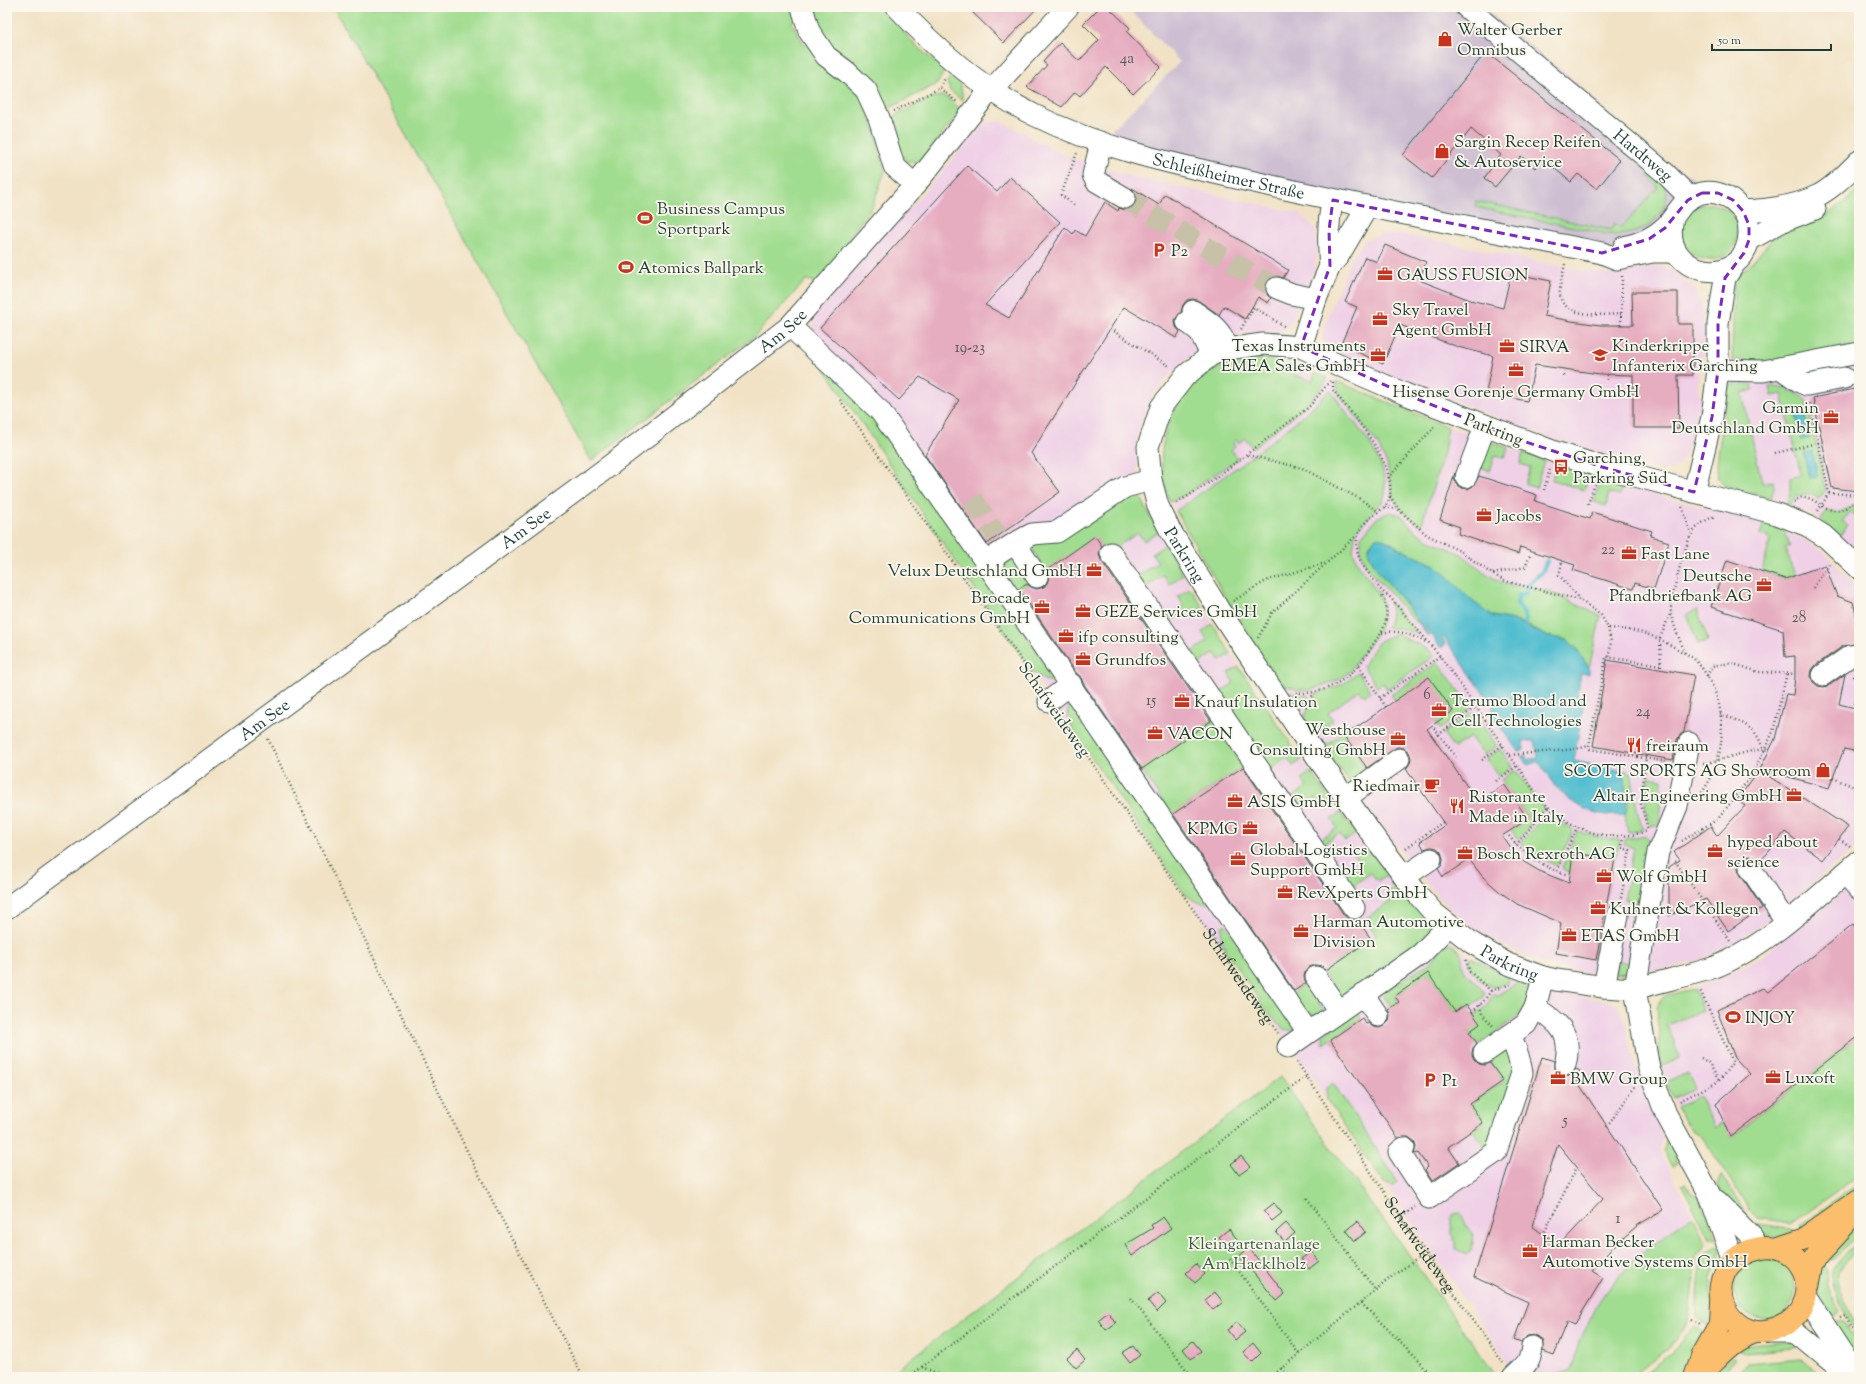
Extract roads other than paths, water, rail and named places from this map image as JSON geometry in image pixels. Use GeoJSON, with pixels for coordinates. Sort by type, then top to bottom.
{"type":"FeatureCollection","features":[{"type":"Feature","properties":{"kind":"main road"},"geometry":{"type":"LineString","coordinates":[[1696,1377],[1703,1355],[1720,1325],[1720,1286],[1725,1273],[1733,1262],[1744,1253],[1806,1238],[1859,1200]]}},
{"type":"Feature","properties":{"kind":"main road"},"geometry":{"type":"LineString","coordinates":[[1696,1377],[1728,1346],[1740,1338],[1783,1328],[1794,1320],[1802,1309],[1812,1265],[1818,1254],[1859,1211]]}},
{"type":"Feature","properties":{"kind":"main road"},"geometry":{"type":"LineString","coordinates":[[1769,1248],[1790,1254],[1800,1262],[1805,1273],[1807,1292]]}},
{"type":"Feature","properties":{"kind":"main road"},"geometry":{"type":"LineString","coordinates":[[1721,1301],[1726,1312],[1743,1328],[1762,1332]]}},
{"type":"Feature","properties":{"kind":"street"},"geometry":{"type":"LineString","coordinates":[[802,7],[809,31],[826,56],[847,72],[866,90],[879,118],[894,166],[915,186]]}},
{"type":"Feature","properties":{"kind":"street","name":"Schleißheimer Straße"},"geometry":{"type":"LineString","coordinates":[[897,7],[924,36],[955,64],[990,90],[1033,115],[1101,144],[1147,158],[1333,200],[1602,253],[1617,259],[1653,252],[1670,252],[1679,256],[1687,264],[1696,269]]}},
{"type":"Feature","properties":{"kind":"street","name":"Am See"},"geometry":{"type":"LineString","coordinates":[[7,908],[608,467],[790,326],[915,186],[990,90],[1068,7]]}},
{"type":"Feature","properties":{"kind":"street","name":"Hardtweg"},"geometry":{"type":"LineString","coordinates":[[1466,7],[1665,173],[1684,192],[1688,200]]}},
{"type":"Feature","properties":{"kind":"street"},"geometry":{"type":"LineString","coordinates":[[1101,144],[1093,175],[1096,181],[1126,198]]}},
{"type":"Feature","properties":{"kind":"street"},"geometry":{"type":"LineString","coordinates":[[1686,497],[1712,417],[1718,370],[1718,324],[1725,278],[1744,253],[1749,240],[1749,225],[1744,211],[1795,203],[1820,194],[1843,177],[1859,161]]}},
{"type":"Feature","properties":{"kind":"street"},"geometry":{"type":"LineString","coordinates":[[1749,240],[1781,222],[1825,204],[1859,175]]}},
{"type":"Feature","properties":{"kind":"street","name":"Schleißheimer Straße"},"geometry":{"type":"LineString","coordinates":[[1602,253],[1649,239],[1665,228],[1679,208],[1688,200],[1702,193],[1718,193],[1733,200],[1744,211]]}},
{"type":"Feature","properties":{"kind":"street"},"geometry":{"type":"LineString","coordinates":[[1330,266],[1329,230],[1330,210],[1333,200]]}},
{"type":"Feature","properties":{"kind":"street"},"geometry":{"type":"LineString","coordinates":[[1301,347],[1316,299],[1330,266],[1339,255],[1362,216],[1365,206]]}},
{"type":"Feature","properties":{"kind":"street","name":"Schleißheimer Straße"},"geometry":{"type":"LineString","coordinates":[[1673,218],[1671,238],[1679,256]]}},
{"type":"Feature","properties":{"kind":"street"},"geometry":{"type":"LineString","coordinates":[[1696,269],[1709,272],[1723,270],[1735,263]]}},
{"type":"Feature","properties":{"kind":"street"},"geometry":{"type":"LineString","coordinates":[[1696,269],[1703,278],[1718,324]]}},
{"type":"Feature","properties":{"kind":"street"},"geometry":{"type":"LineString","coordinates":[[1277,288],[1292,294],[1316,299]]}},
{"type":"Feature","properties":{"kind":"street"},"geometry":{"type":"LineString","coordinates":[[1190,316],[1200,332],[1219,352]]}},
{"type":"Feature","properties":{"kind":"street"},"geometry":{"type":"LineString","coordinates":[[790,326],[880,411],[1071,684],[1308,1032]]}},
{"type":"Feature","properties":{"kind":"street","name":"Parkring"},"geometry":{"type":"LineString","coordinates":[[1852,867],[1762,941],[1739,954],[1715,966],[1635,988],[1604,987],[1542,977],[1508,964],[1472,943],[1434,912],[1404,877],[1346,798],[1245,650],[1196,575],[1158,506],[1151,480],[1148,447],[1153,426],[1161,408],[1185,376],[1219,352],[1263,344],[1301,347],[1334,372],[1555,452],[1686,497],[1777,514],[1808,526],[1827,538],[1859,568]]}},
{"type":"Feature","properties":{"kind":"street"},"geometry":{"type":"LineString","coordinates":[[1718,370],[1763,371],[1859,353]]}},
{"type":"Feature","properties":{"kind":"street"},"geometry":{"type":"LineString","coordinates":[[1780,368],[1807,385],[1844,378]]}},
{"type":"Feature","properties":{"kind":"street"},"geometry":{"type":"LineString","coordinates":[[1466,477],[1486,426]]}},
{"type":"Feature","properties":{"kind":"street"},"geometry":{"type":"LineString","coordinates":[[991,570],[995,556],[1006,543],[1032,534],[1057,532],[1125,487],[1151,480]]}},
{"type":"Feature","properties":{"kind":"street"},"geometry":{"type":"LineString","coordinates":[[1006,543],[1037,577]]}},
{"type":"Feature","properties":{"kind":"street"},"geometry":{"type":"LineString","coordinates":[[1111,553],[1354,908]]}},
{"type":"Feature","properties":{"kind":"street"},"geometry":{"type":"LineString","coordinates":[[1823,675],[1850,656],[1859,655]]}},
{"type":"Feature","properties":{"kind":"street"},"geometry":{"type":"LineString","coordinates":[[1049,701],[1071,684]]}},
{"type":"Feature","properties":{"kind":"street"},"geometry":{"type":"LineString","coordinates":[[1689,743],[1677,806],[1658,852],[1635,988],[1640,1023],[1651,1075],[1666,1114],[1708,1193],[1733,1262]]}},
{"type":"Feature","properties":{"kind":"street"},"geometry":{"type":"LineString","coordinates":[[1346,798],[1399,759]]}},
{"type":"Feature","properties":{"kind":"street"},"geometry":{"type":"LineString","coordinates":[[1404,877],[1431,858]]}},
{"type":"Feature","properties":{"kind":"street"},"geometry":{"type":"LineString","coordinates":[[1852,867],[1859,889]]}},
{"type":"Feature","properties":{"kind":"street"},"geometry":{"type":"LineString","coordinates":[[1750,868],[1786,922]]}},
{"type":"Feature","properties":{"kind":"street"},"geometry":{"type":"LineString","coordinates":[[1604,987],[1618,915]]}},
{"type":"Feature","properties":{"kind":"street"},"geometry":{"type":"LineString","coordinates":[[1288,1047],[1432,946],[1449,925]]}},
{"type":"Feature","properties":{"kind":"street"},"geometry":{"type":"LineString","coordinates":[[1316,977],[1338,1011]]}},
{"type":"Feature","properties":{"kind":"street"},"geometry":{"type":"LineString","coordinates":[[1484,1053],[1526,1024],[1535,1008],[1542,977]]}},
{"type":"Feature","properties":{"kind":"street"},"geometry":{"type":"LineString","coordinates":[[1363,994],[1378,1016]]}},
{"type":"Feature","properties":{"kind":"street"},"geometry":{"type":"LineString","coordinates":[[1535,1008],[1555,1021],[1564,1034],[1567,1041],[1568,1052],[1565,1065]]}},
{"type":"Feature","properties":{"kind":"street"},"geometry":{"type":"LineString","coordinates":[[1404,1148],[1399,1152],[1429,1198],[1496,1152],[1522,1073],[1521,1061],[1510,1035]]}},
{"type":"Feature","properties":{"kind":"street"},"geometry":{"type":"LineString","coordinates":[[1708,1193],[1752,1237],[1769,1248]]}},
{"type":"Feature","properties":{"kind":"street"},"geometry":{"type":"LineString","coordinates":[[1807,1292],[1856,1377]]}},
{"type":"Feature","properties":{"kind":"street"},"geometry":{"type":"LineString","coordinates":[[1762,1332],[1792,1332],[1798,1334],[1850,1377]]}},
{"type":"Feature","properties":{"kind":"street"},"geometry":{"type":"LineString","coordinates":[[1513,1377],[1524,1368],[1531,1359],[1532,1347]]}},
{"type":"Feature","properties":{"kind":"water"},"geometry":{"type":"Polygon","coordinates":[[[1804,412],[1810,438],[1801,440],[1796,415],[1804,412]]]}},
{"type":"Feature","properties":{"kind":"water"},"geometry":{"type":"Polygon","coordinates":[[[1812,451],[1818,476],[1809,478],[1804,453],[1812,451]]]}},
{"type":"Feature","properties":{"kind":"water"},"geometry":{"type":"Polygon","coordinates":[[[1380,537],[1404,551],[1437,566],[1471,600],[1492,616],[1514,620],[1546,636],[1567,640],[1576,648],[1589,668],[1589,674],[1581,673],[1577,699],[1584,700],[1574,761],[1624,771],[1624,783],[1627,799],[1625,815],[1597,813],[1573,803],[1554,785],[1539,761],[1528,765],[1521,756],[1526,756],[1528,760],[1538,757],[1535,741],[1523,741],[1524,750],[1518,751],[1489,712],[1494,708],[1444,637],[1442,638],[1446,644],[1441,648],[1426,626],[1425,627],[1430,635],[1428,637],[1407,606],[1373,563],[1368,550],[1374,539],[1380,537]]]}},
{"type":"Feature","properties":{"kind":"waterway"},"geometry":{"type":"LineString","coordinates":[[1524,623],[1526,620],[1523,612],[1517,604],[1519,595],[1526,593],[1529,584],[1542,572],[1547,561]]}},
{"type":"Feature","properties":{"kind":"tunnel"},"geometry":{"type":"LineString","coordinates":[[1125,198],[1277,288]]}},
{"type":"Feature","properties":{"kind":"tunnel"},"geometry":{"type":"LineString","coordinates":[[972,499],[997,536]]}},
{"type":"Feature","properties":{"kind":"place","name":"Walter Gerber Omnibus"},"geometry":{"type":"Point","coordinates":[1445,39]}},
{"type":"Feature","properties":{"kind":"place","name":"Sargin Recep Reifen & Autoservice"},"geometry":{"type":"Point","coordinates":[1442,151]}},
{"type":"Feature","properties":{"kind":"place","name":"Business Campus Sportpark"},"geometry":{"type":"Point","coordinates":[645,218]}},
{"type":"Feature","properties":{"kind":"place","name":"P2"},"geometry":{"type":"Point","coordinates":[1159,250]}},
{"type":"Feature","properties":{"kind":"place","name":"Atomics Ballpark"},"geometry":{"type":"Point","coordinates":[626,267]}},
{"type":"Feature","properties":{"kind":"place","name":"GAUSS FUSION"},"geometry":{"type":"Point","coordinates":[1385,274]}},
{"type":"Feature","properties":{"kind":"place","name":"Sky Travel Agent GmbH"},"geometry":{"type":"Point","coordinates":[1380,319]}},
{"type":"Feature","properties":{"kind":"place","name":"SIRVA"},"geometry":{"type":"Point","coordinates":[1507,346]}},
{"type":"Feature","properties":{"kind":"place","name":"Texas Instruments EMEA Sales GmbH"},"geometry":{"type":"Point","coordinates":[1378,355]}},
{"type":"Feature","properties":{"kind":"place","name":"Kinderkrippe Infanterix Garching"},"geometry":{"type":"Point","coordinates":[1600,355]}},
{"type":"Feature","properties":{"kind":"place","name":"Hisense Gorenje Germany GmbH"},"geometry":{"type":"Point","coordinates":[1516,370]}},
{"type":"Feature","properties":{"kind":"place","name":"Garmin Deutschland GmbH"},"geometry":{"type":"Point","coordinates":[1831,417]}},
{"type":"Feature","properties":{"kind":"place","name":"Garching, Parkring Süd"},"geometry":{"type":"Point","coordinates":[1561,467]}},
{"type":"Feature","properties":{"kind":"place","name":"Jacobs"},"geometry":{"type":"Point","coordinates":[1484,515]}},
{"type":"Feature","properties":{"kind":"place","name":"Fast Lane"},"geometry":{"type":"Point","coordinates":[1629,553]}},
{"type":"Feature","properties":{"kind":"place","name":"Velux Deutschland GmbH"},"geometry":{"type":"Point","coordinates":[1094,570]}},
{"type":"Feature","properties":{"kind":"place","name":"Deutsche Pfandbriefbank AG"},"geometry":{"type":"Point","coordinates":[1764,585]}},
{"type":"Feature","properties":{"kind":"place","name":"Brocade Communications GmbH"},"geometry":{"type":"Point","coordinates":[1042,607]}},
{"type":"Feature","properties":{"kind":"place","name":"GEZE Services GmbH"},"geometry":{"type":"Point","coordinates":[1083,611]}},
{"type":"Feature","properties":{"kind":"place","name":"ifp consulting"},"geometry":{"type":"Point","coordinates":[1066,636]}},
{"type":"Feature","properties":{"kind":"place","name":"Grundfos"},"geometry":{"type":"Point","coordinates":[1083,659]}},
{"type":"Feature","properties":{"kind":"place","name":"Knauf Insulation"},"geometry":{"type":"Point","coordinates":[1182,701]}},
{"type":"Feature","properties":{"kind":"place","name":"Terumo Blood and Cell Technologies"},"geometry":{"type":"Point","coordinates":[1439,710]}},
{"type":"Feature","properties":{"kind":"place","name":"VACON"},"geometry":{"type":"Point","coordinates":[1155,733]}},
{"type":"Feature","properties":{"kind":"place","name":"Westhouse Consulting GmbH"},"geometry":{"type":"Point","coordinates":[1398,739]}},
{"type":"Feature","properties":{"kind":"place","name":"freiraum"},"geometry":{"type":"Point","coordinates":[1634,745]}},
{"type":"Feature","properties":{"kind":"place","name":"SCOTT SPORTS AG Showroom"},"geometry":{"type":"Point","coordinates":[1823,770]}},
{"type":"Feature","properties":{"kind":"place","name":"Riedmair"},"geometry":{"type":"Point","coordinates":[1432,785]}},
{"type":"Feature","properties":{"kind":"place","name":"Altair Engineering GmbH"},"geometry":{"type":"Point","coordinates":[1794,795]}},
{"type":"Feature","properties":{"kind":"place","name":"ASIS GmbH"},"geometry":{"type":"Point","coordinates":[1235,801]}},
{"type":"Feature","properties":{"kind":"place","name":"Ristorante Made in Italy"},"geometry":{"type":"Point","coordinates":[1457,806]}},
{"type":"Feature","properties":{"kind":"place","name":"KPMG"},"geometry":{"type":"Point","coordinates":[1250,828]}},
{"type":"Feature","properties":{"kind":"place","name":"hyped about science"},"geometry":{"type":"Point","coordinates":[1715,851]}},
{"type":"Feature","properties":{"kind":"place","name":"Bosch Rexroth AG"},"geometry":{"type":"Point","coordinates":[1465,853]}},
{"type":"Feature","properties":{"kind":"place","name":"Global Logistics Support GmbH"},"geometry":{"type":"Point","coordinates":[1238,859]}},
{"type":"Feature","properties":{"kind":"place","name":"Wolf GmbH"},"geometry":{"type":"Point","coordinates":[1604,876]}},
{"type":"Feature","properties":{"kind":"place","name":"RevXperts GmbH"},"geometry":{"type":"Point","coordinates":[1285,892]}},
{"type":"Feature","properties":{"kind":"place","name":"Kuhnert & Kollegen"},"geometry":{"type":"Point","coordinates":[1598,908]}},
{"type":"Feature","properties":{"kind":"place","name":"Harman Automotive Division"},"geometry":{"type":"Point","coordinates":[1301,931]}},
{"type":"Feature","properties":{"kind":"place","name":"ETAS GmbH"},"geometry":{"type":"Point","coordinates":[1569,935]}},
{"type":"Feature","properties":{"kind":"place","name":"INJOY"},"geometry":{"type":"Point","coordinates":[1733,1017]}},
{"type":"Feature","properties":{"kind":"place","name":"Luxoft"},"geometry":{"type":"Point","coordinates":[1773,1077]}},
{"type":"Feature","properties":{"kind":"place","name":"BMW Group"},"geometry":{"type":"Point","coordinates":[1558,1078]}},
{"type":"Feature","properties":{"kind":"place","name":"P1"},"geometry":{"type":"Point","coordinates":[1430,1080]}},
{"type":"Feature","properties":{"kind":"place","name":"Harman Becker Automotive Systems GmbH"},"geometry":{"type":"Point","coordinates":[1530,1251]}},
{"type":"Feature","properties":{"kind":"park label","name":"Kleingartenanlage Am Hacklholz"},"geometry":{"type":"Point","coordinates":[1254,1253]}}]}
